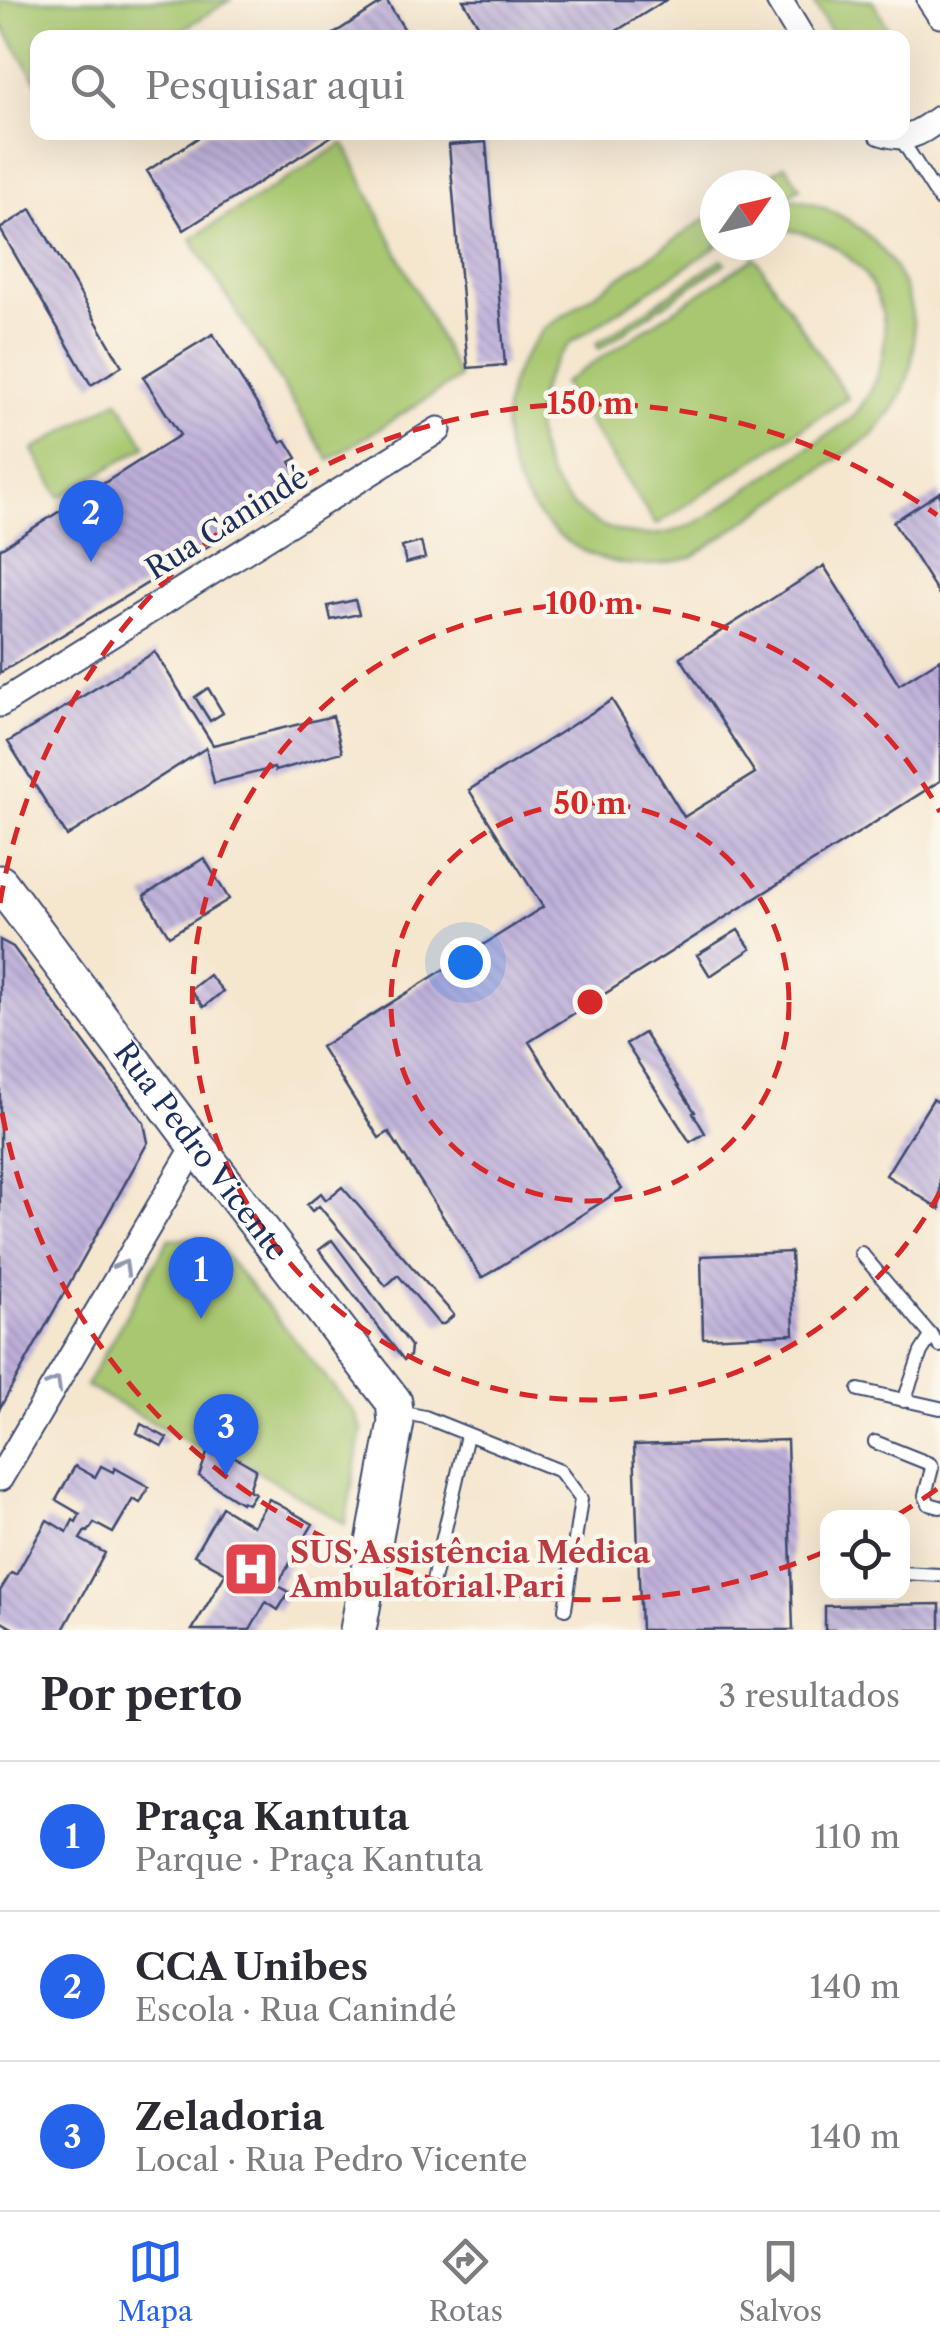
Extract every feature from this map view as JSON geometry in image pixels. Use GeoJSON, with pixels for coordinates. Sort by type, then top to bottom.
{"type":"FeatureCollection","features":[{"type":"Feature","properties":{"kind":"street"},"geometry":{"type":"LineString","coordinates":[[779,0],[797,30]]}},
{"type":"Feature","properties":{"kind":"street"},"geometry":{"type":"LineString","coordinates":[[930,0],[940,15]]}},
{"type":"Feature","properties":{"kind":"street"},"geometry":{"type":"LineString","coordinates":[[910,133],[922,131],[940,118]]}},
{"type":"Feature","properties":{"kind":"street","name":"Rua Canindé"},"geometry":{"type":"LineString","coordinates":[[0,704],[438,430]]}},
{"type":"Feature","properties":{"kind":"street","name":"Rua Pedro Vicente"},"geometry":{"type":"LineString","coordinates":[[0,883],[386,1390],[396,1417]]}},
{"type":"Feature","properties":{"kind":"street"},"geometry":{"type":"LineString","coordinates":[[0,1478],[196,1145]]}},
{"type":"Feature","properties":{"kind":"street"},"geometry":{"type":"LineString","coordinates":[[358,1630],[396,1417]]}},
{"type":"Feature","properties":{"kind":"lane"},"geometry":{"type":"LineString","coordinates":[[894,140],[940,200]]}},
{"type":"Feature","properties":{"kind":"lane"},"geometry":{"type":"LineString","coordinates":[[861,1254],[936,1340],[921,1352],[904,1401]]}},
{"type":"Feature","properties":{"kind":"lane"},"geometry":{"type":"LineString","coordinates":[[859,1390],[940,1408]]}},
{"type":"Feature","properties":{"kind":"lane"},"geometry":{"type":"LineString","coordinates":[[396,1417],[425,1417],[560,1471],[581,1500],[564,1609]]}},
{"type":"Feature","properties":{"kind":"lane"},"geometry":{"type":"LineString","coordinates":[[431,1589],[467,1435]]}},
{"type":"Feature","properties":{"kind":"lane"},"geometry":{"type":"LineString","coordinates":[[874,1442],[930,1464],[925,1495],[929,1504],[940,1507]]}},
{"type":"Feature","properties":{"kind":"lane"},"geometry":{"type":"LineString","coordinates":[[910,1573],[940,1575]]}},
{"type":"Feature","properties":{"kind":"green space"},"geometry":{"type":"Polygon","coordinates":[[[0,0],[230,0],[182,30],[30,30],[30,71],[0,22],[0,0]]]}},
{"type":"Feature","properties":{"kind":"green space"},"geometry":{"type":"Polygon","coordinates":[[[812,0],[872,0],[889,30],[830,30],[812,0]]]}},
{"type":"Feature","properties":{"kind":"green space"},"geometry":{"type":"Polygon","coordinates":[[[344,143],[459,378],[329,460],[191,239],[344,143]]]}},
{"type":"Feature","properties":{"kind":"green space"},"geometry":{"type":"Polygon","coordinates":[[[790,172],[800,187],[790,194],[790,172]]]}},
{"type":"Feature","properties":{"kind":"green space"},"geometry":{"type":"Polygon","coordinates":[[[790,199],[818,206],[848,220],[873,240],[893,265],[906,293],[913,324],[912,357],[900,397],[873,435],[692,557],[640,565],[609,561],[580,549],[555,532],[535,511],[519,485],[509,457],[505,426],[513,377],[544,329],[700,222],[700,257],[570,343],[546,377],[537,409],[537,435],[543,461],[555,485],[593,521],[618,531],[646,535],[669,532],[705,518],[852,418],[872,388],[882,356],[884,326],[877,297],[862,272],[840,251],[811,236],[790,231],[790,199]]]}},
{"type":"Feature","properties":{"kind":"green space"},"geometry":{"type":"Polygon","coordinates":[[[721,260],[725,263],[599,349],[596,344],[721,260]]]}},
{"type":"Feature","properties":{"kind":"green space"},"geometry":{"type":"Polygon","coordinates":[[[750,260],[757,260],[848,398],[656,525],[563,383],[750,260]]]}},
{"type":"Feature","properties":{"kind":"green space"},"geometry":{"type":"Polygon","coordinates":[[[118,400],[146,446],[60,497],[33,450],[118,400]]]}},
{"type":"Feature","properties":{"kind":"green space"},"geometry":{"type":"Polygon","coordinates":[[[199,1237],[214,1242],[355,1413],[362,1430],[345,1524],[216,1446],[208,1453],[86,1386],[169,1239],[199,1237]]]}},
{"type":"Feature","properties":{"kind":"building"},"geometry":{"type":"Polygon","coordinates":[[[386,0],[405,30],[339,30],[386,0]]]}},
{"type":"Feature","properties":{"kind":"building"},"geometry":{"type":"Polygon","coordinates":[[[463,0],[666,0],[618,30],[481,30],[463,0]]]}},
{"type":"Feature","properties":{"kind":"building"},"geometry":{"type":"Polygon","coordinates":[[[195,140],[325,140],[184,230],[147,171],[195,140]]]}},
{"type":"Feature","properties":{"kind":"building"},"geometry":{"type":"Polygon","coordinates":[[[486,142],[505,365],[468,368],[449,145],[486,142]]]}},
{"type":"Feature","properties":{"kind":"building"},"geometry":{"type":"Polygon","coordinates":[[[31,209],[122,366],[91,385],[0,229],[31,209]]]}},
{"type":"Feature","properties":{"kind":"building"},"geometry":{"type":"Polygon","coordinates":[[[213,334],[281,443],[286,440],[297,458],[290,462],[305,487],[0,673],[0,549],[180,435],[143,377],[213,334]]]}},
{"type":"Feature","properties":{"kind":"building"},"geometry":{"type":"Polygon","coordinates":[[[940,492],[940,596],[893,522],[940,492]]]}},
{"type":"Feature","properties":{"kind":"building"},"geometry":{"type":"Polygon","coordinates":[[[421,542],[425,558],[406,563],[402,547],[421,542]]]}},
{"type":"Feature","properties":{"kind":"building"},"geometry":{"type":"Polygon","coordinates":[[[824,566],[899,685],[940,659],[940,781],[529,1042],[622,1189],[482,1278],[389,1132],[379,1138],[321,1047],[543,907],[469,790],[612,700],[684,817],[755,773],[680,657],[824,566]]]}},
{"type":"Feature","properties":{"kind":"building"},"geometry":{"type":"Polygon","coordinates":[[[355,600],[359,614],[331,620],[328,606],[355,600]]]}},
{"type":"Feature","properties":{"kind":"building"},"geometry":{"type":"Polygon","coordinates":[[[155,652],[213,745],[333,716],[342,752],[214,783],[206,748],[67,836],[8,742],[155,652]]]}},
{"type":"Feature","properties":{"kind":"building"},"geometry":{"type":"Polygon","coordinates":[[[208,688],[223,713],[210,721],[195,697],[208,688]]]}},
{"type":"Feature","properties":{"kind":"building"},"geometry":{"type":"Polygon","coordinates":[[[204,858],[229,899],[169,936],[144,896],[204,858]]]}},
{"type":"Feature","properties":{"kind":"building"},"geometry":{"type":"Polygon","coordinates":[[[738,930],[751,949],[710,976],[697,955],[738,930]]]}},
{"type":"Feature","properties":{"kind":"building"},"geometry":{"type":"Polygon","coordinates":[[[0,940],[13,947],[144,1123],[148,1142],[0,1408],[0,940]]]}},
{"type":"Feature","properties":{"kind":"building"},"geometry":{"type":"Polygon","coordinates":[[[209,975],[223,991],[204,1007],[190,990],[209,975]]]}},
{"type":"Feature","properties":{"kind":"building"},"geometry":{"type":"Polygon","coordinates":[[[644,1033],[705,1133],[690,1142],[626,1044],[644,1033]]]}},
{"type":"Feature","properties":{"kind":"building"},"geometry":{"type":"Polygon","coordinates":[[[933,1099],[940,1103],[940,1209],[886,1175],[933,1099]]]}},
{"type":"Feature","properties":{"kind":"building"},"geometry":{"type":"Polygon","coordinates":[[[342,1187],[454,1315],[444,1324],[439,1324],[398,1275],[386,1286],[319,1206],[312,1211],[307,1205],[321,1193],[326,1200],[342,1187]]]}},
{"type":"Feature","properties":{"kind":"building"},"geometry":{"type":"Polygon","coordinates":[[[332,1240],[411,1346],[410,1356],[404,1360],[319,1250],[332,1240]]]}},
{"type":"Feature","properties":{"kind":"building"},"geometry":{"type":"Polygon","coordinates":[[[791,1252],[794,1334],[703,1338],[701,1256],[791,1252]]]}},
{"type":"Feature","properties":{"kind":"building"},"geometry":{"type":"Polygon","coordinates":[[[141,1424],[167,1438],[162,1446],[137,1433],[141,1424]]]}},
{"type":"Feature","properties":{"kind":"building"},"geometry":{"type":"Polygon","coordinates":[[[787,1440],[793,1630],[641,1630],[634,1445],[787,1440]]]}},
{"type":"Feature","properties":{"kind":"building"},"geometry":{"type":"Polygon","coordinates":[[[216,1446],[256,1469],[249,1490],[255,1493],[248,1504],[199,1476],[209,1448],[213,1450],[216,1446]]]}},
{"type":"Feature","properties":{"kind":"building"},"geometry":{"type":"Polygon","coordinates":[[[75,1466],[95,1477],[101,1466],[113,1472],[115,1468],[149,1487],[140,1503],[133,1499],[113,1533],[94,1523],[80,1539],[105,1553],[63,1630],[16,1630],[0,1621],[0,1591],[11,1573],[16,1575],[47,1520],[67,1532],[73,1520],[76,1522],[80,1514],[56,1500],[75,1466]]]}},
{"type":"Feature","properties":{"kind":"building"},"geometry":{"type":"Polygon","coordinates":[[[269,1499],[313,1524],[277,1585],[289,1592],[278,1610],[266,1602],[250,1630],[192,1630],[226,1573],[194,1555],[222,1507],[253,1526],[269,1499]]]}},
{"type":"Feature","properties":{"kind":"building"},"geometry":{"type":"Polygon","coordinates":[[[940,1604],[940,1630],[825,1630],[825,1606],[940,1604]]]}},
{"type":"Feature","properties":{"kind":"place","name":"CCA Unibes"},"geometry":{"type":"Point","coordinates":[91,562]}},
{"type":"Feature","properties":{"kind":"place","name":"Praça Kantuta"},"geometry":{"type":"Point","coordinates":[201,1319]}},
{"type":"Feature","properties":{"kind":"place","name":"Zeladoria"},"geometry":{"type":"Point","coordinates":[226,1476]}},
{"type":"Feature","properties":{"kind":"place","name":"SUS Assistência Médica Ambulatorial Pari"},"geometry":{"type":"Point","coordinates":[251,1569]}}]}
